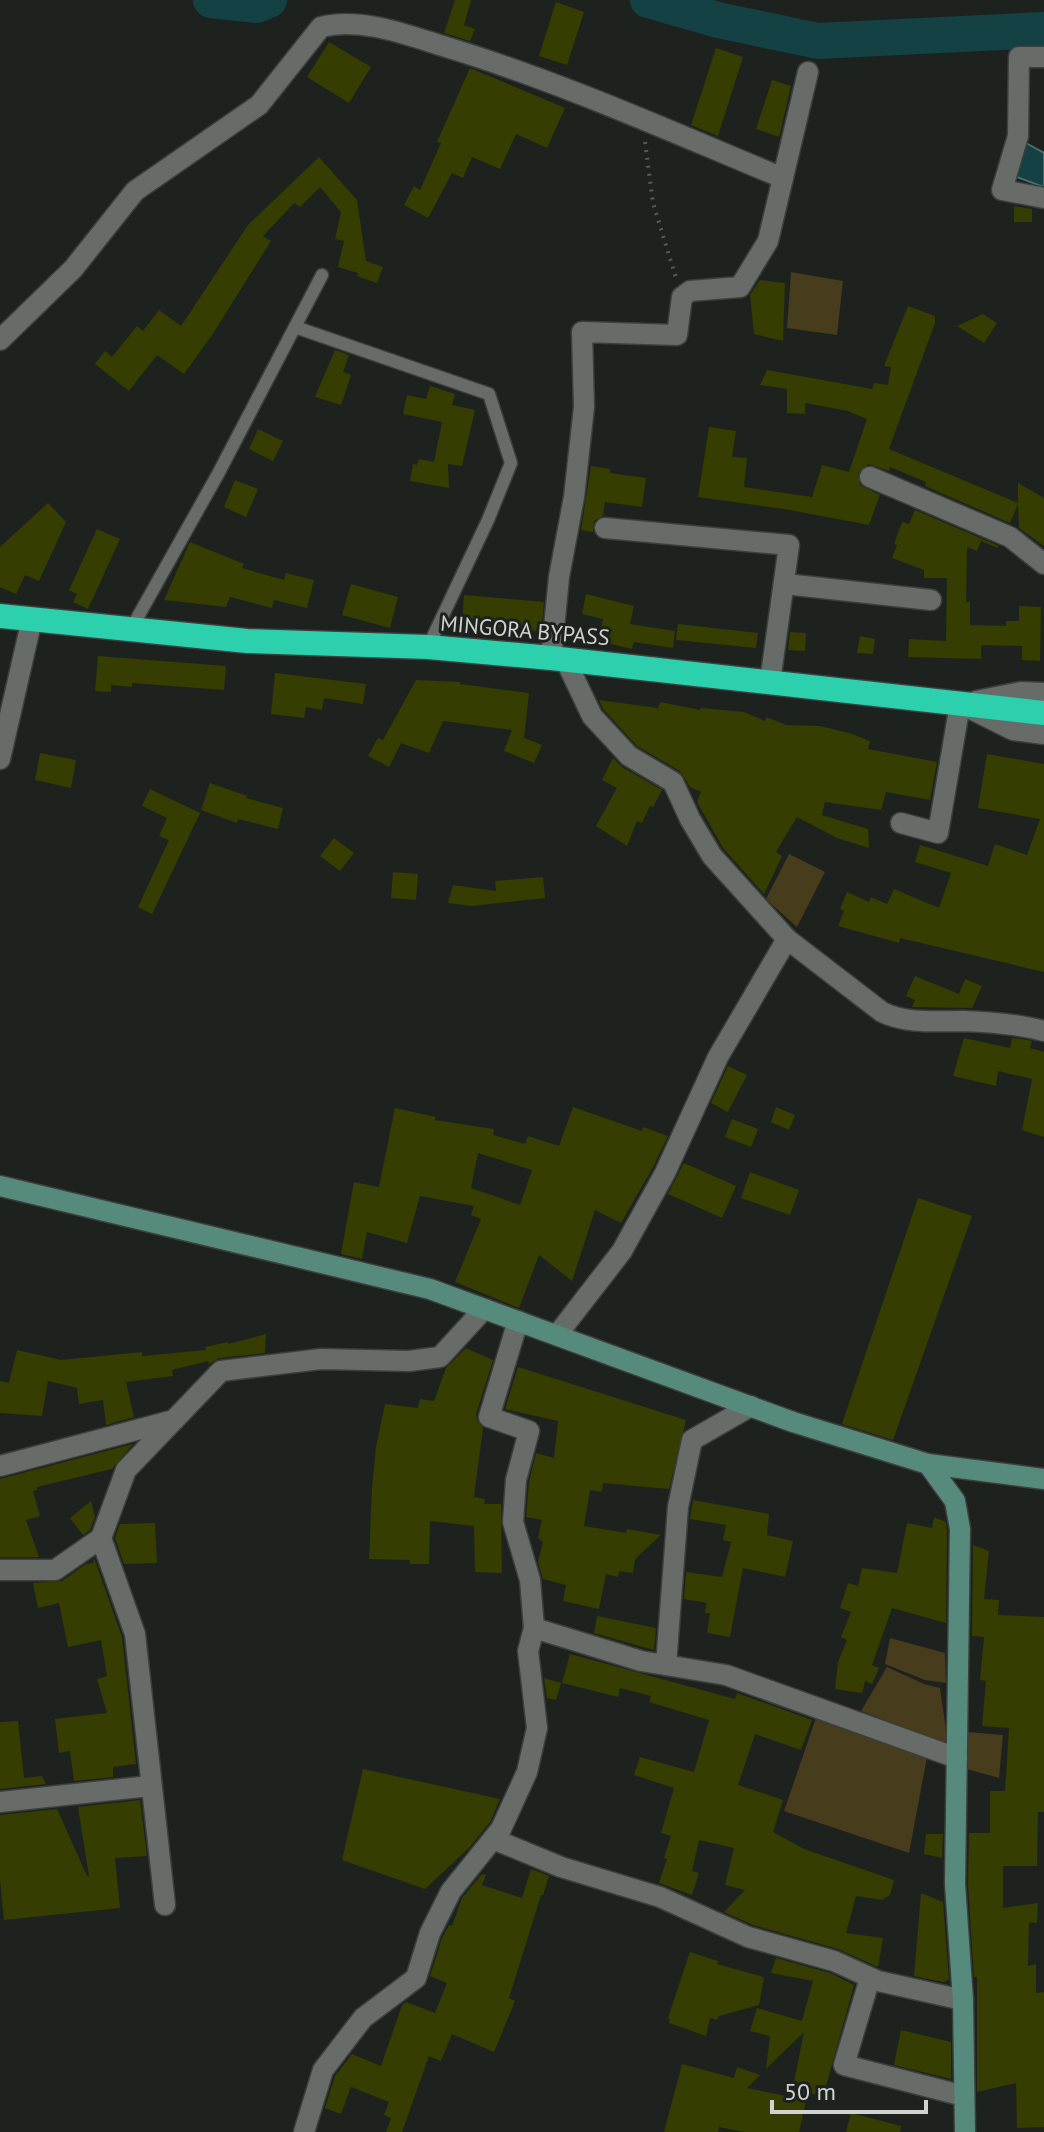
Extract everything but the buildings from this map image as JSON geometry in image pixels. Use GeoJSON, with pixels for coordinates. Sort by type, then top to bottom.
{"type":"FeatureCollection","features":[{"type":"Feature","properties":{"kind":"highway","name":"MINGORA BYPASS"},"geometry":{"type":"LineString","coordinates":[[0,616],[247,641],[428,647],[558,658],[1044,713]]}},
{"type":"Feature","properties":{"kind":"main road"},"geometry":{"type":"LineString","coordinates":[[0,1186],[430,1289],[751,1406],[928,1464],[1044,1479]]}},
{"type":"Feature","properties":{"kind":"main road"},"geometry":{"type":"LineString","coordinates":[[928,1464],[955,1501],[960,1529],[955,1884],[963,2000],[965,2132]]}},
{"type":"Feature","properties":{"kind":"street"},"geometry":{"type":"LineString","coordinates":[[0,340],[73,269],[135,191],[259,105],[321,27],[336,24],[391,30],[483,58],[783,178]]}},
{"type":"Feature","properties":{"kind":"street"},"geometry":{"type":"LineString","coordinates":[[1044,57],[1019,57],[1018,136],[1002,190],[1044,198]]}},
{"type":"Feature","properties":{"kind":"street"},"geometry":{"type":"LineString","coordinates":[[808,72],[768,241],[740,287],[690,291],[682,297],[677,335],[582,332],[584,407],[574,497],[559,577],[558,658],[592,716],[629,756],[673,782],[712,856],[787,939],[882,1012],[898,1020],[972,1021],[1026,1026],[1044,1031]]}},
{"type":"Feature","properties":{"kind":"street"},"geometry":{"type":"LineString","coordinates":[[870,477],[1010,537],[1044,564]]}},
{"type":"Feature","properties":{"kind":"street"},"geometry":{"type":"LineString","coordinates":[[605,528],[789,545],[770,682]]}},
{"type":"Feature","properties":{"kind":"street"},"geometry":{"type":"LineString","coordinates":[[785,584],[931,600]]}},
{"type":"Feature","properties":{"kind":"street"},"geometry":{"type":"LineString","coordinates":[[0,759],[32,619]]}},
{"type":"Feature","properties":{"kind":"street"},"geometry":{"type":"LineString","coordinates":[[960,704],[1021,692],[1044,693]]}},
{"type":"Feature","properties":{"kind":"street"},"geometry":{"type":"LineString","coordinates":[[960,704],[1013,730],[1044,734]]}},
{"type":"Feature","properties":{"kind":"street"},"geometry":{"type":"LineString","coordinates":[[901,823],[938,833],[960,704]]}},
{"type":"Feature","properties":{"kind":"street"},"geometry":{"type":"LineString","coordinates":[[557,1335],[622,1251],[665,1173],[718,1057],[787,939]]}},
{"type":"Feature","properties":{"kind":"street"},"geometry":{"type":"LineString","coordinates":[[0,1570],[55,1570],[101,1538],[126,1470],[221,1371],[321,1359],[409,1361],[440,1357],[484,1309]]}},
{"type":"Feature","properties":{"kind":"street"},"geometry":{"type":"LineString","coordinates":[[304,2132],[323,2070],[363,2018],[416,1978],[430,1933],[451,1891],[501,1829],[527,1772],[537,1728],[528,1651],[534,1628],[530,1580],[513,1522],[516,1480],[529,1431],[489,1417],[518,1321]]}},
{"type":"Feature","properties":{"kind":"street"},"geometry":{"type":"LineString","coordinates":[[666,1665],[678,1507],[692,1440],[751,1406]]}},
{"type":"Feature","properties":{"kind":"street"},"geometry":{"type":"LineString","coordinates":[[0,1466],[174,1420]]}},
{"type":"Feature","properties":{"kind":"street"},"geometry":{"type":"LineString","coordinates":[[101,1538],[135,1634],[165,1905]]}},
{"type":"Feature","properties":{"kind":"street"},"geometry":{"type":"LineString","coordinates":[[534,1628],[641,1661],[726,1675],[957,1758]]}},
{"type":"Feature","properties":{"kind":"street"},"geometry":{"type":"LineString","coordinates":[[0,1802],[150,1786]]}},
{"type":"Feature","properties":{"kind":"street"},"geometry":{"type":"LineString","coordinates":[[493,1839],[561,1867],[660,1897],[748,1937],[834,1961],[870,1978],[963,2000]]}},
{"type":"Feature","properties":{"kind":"street"},"geometry":{"type":"LineString","coordinates":[[870,1978],[844,2065],[964,2096]]}},
{"type":"Feature","properties":{"kind":"lane"},"geometry":{"type":"LineString","coordinates":[[131,629],[218,474],[322,275]]}},
{"type":"Feature","properties":{"kind":"lane"},"geometry":{"type":"LineString","coordinates":[[295,327],[489,394],[511,463],[488,520],[428,647]]}},
{"type":"Feature","properties":{"kind":"path"},"geometry":{"type":"LineString","coordinates":[[642,120],[653,203],[682,297]]}},
{"type":"Feature","properties":{"kind":"shaded area"},"geometry":{"type":"Polygon","coordinates":[[[791,272],[843,281],[837,335],[787,328],[791,272]]]}},
{"type":"Feature","properties":{"kind":"shaded area"},"geometry":{"type":"Polygon","coordinates":[[[789,854],[825,872],[797,927],[766,899],[789,854]]]}},
{"type":"Feature","properties":{"kind":"shaded area"},"geometry":{"type":"Polygon","coordinates":[[[890,1638],[945,1653],[946,1683],[925,1680],[885,1664],[890,1638]]]}},
{"type":"Feature","properties":{"kind":"shaded area"},"geometry":{"type":"Polygon","coordinates":[[[887,1667],[940,1688],[948,1745],[861,1711],[887,1667]]]}},
{"type":"Feature","properties":{"kind":"shaded area"},"geometry":{"type":"Polygon","coordinates":[[[817,1715],[927,1757],[909,1853],[784,1811],[817,1715]]]}},
{"type":"Feature","properties":{"kind":"shaded area"},"geometry":{"type":"Polygon","coordinates":[[[967,1732],[1003,1735],[999,1778],[963,1768],[967,1732]]]}},
{"type":"Feature","properties":{"kind":"water"},"geometry":{"type":"Polygon","coordinates":[[[1026,143],[1044,153],[1044,187],[1014,176],[1026,143]]]}},
{"type":"Feature","properties":{"kind":"waterway"},"geometry":{"type":"LineString","coordinates":[[211,0],[257,5],[269,0]]}},
{"type":"Feature","properties":{"kind":"waterway"},"geometry":{"type":"LineString","coordinates":[[648,0],[718,20],[818,41],[1044,30]]}}]}
